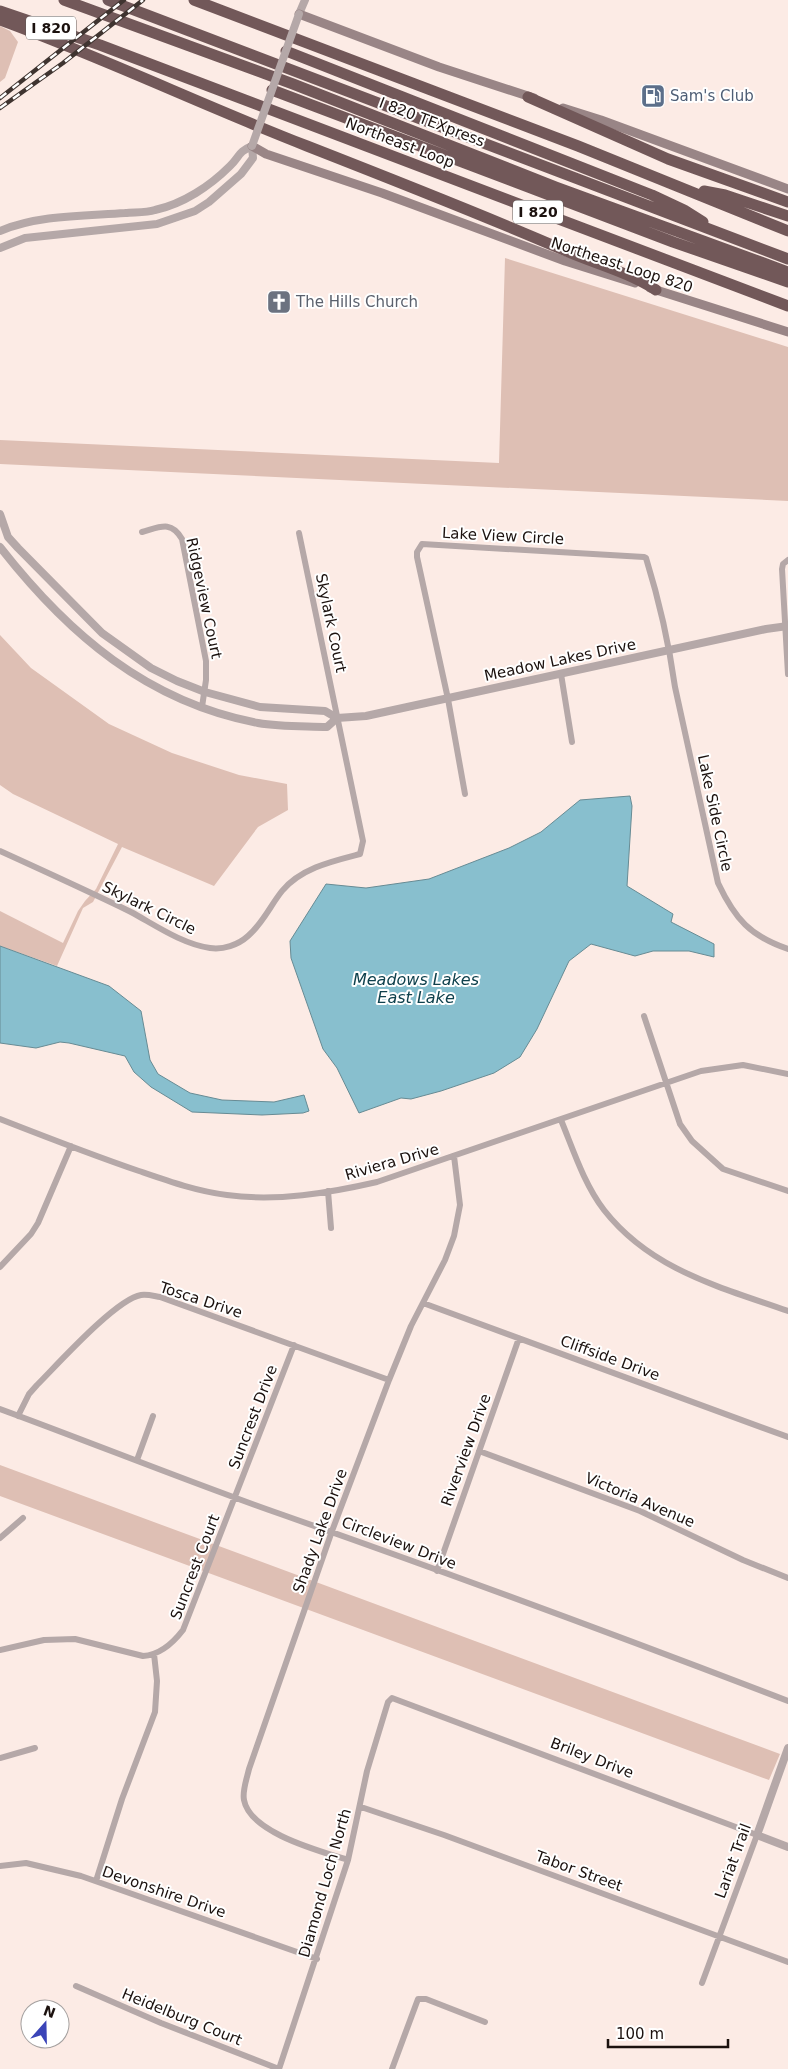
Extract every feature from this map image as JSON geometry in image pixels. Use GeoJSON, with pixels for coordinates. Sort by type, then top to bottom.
{"type":"FeatureCollection","features":[{"type":"Feature","properties":{"kind":"highway","name":"I 820 TEXpress"},"geometry":{"type":"LineString","coordinates":[[64,0],[293,84],[556,187],[788,272]]}},
{"type":"Feature","properties":{"kind":"highway","name":"I 820 TEXpress"},"geometry":{"type":"LineString","coordinates":[[108,0],[788,259]]}},
{"type":"Feature","properties":{"kind":"highway"},"geometry":{"type":"LineString","coordinates":[[194,0],[673,184],[788,231]]}},
{"type":"Feature","properties":{"kind":"highway"},"geometry":{"type":"LineString","coordinates":[[0,14],[57,41],[298,142],[497,220],[569,252],[639,279],[656,290]]}},
{"type":"Feature","properties":{"kind":"highway","name":"Northeast Loop"},"geometry":{"type":"LineString","coordinates":[[0,14],[97,44],[788,306]]}},
{"type":"Feature","properties":{"kind":"highway"},"geometry":{"type":"LineString","coordinates":[[286,51],[652,195],[684,210],[721,234]]}},
{"type":"Feature","properties":{"kind":"highway"},"geometry":{"type":"LineString","coordinates":[[272,90],[673,242],[788,282]]}},
{"type":"Feature","properties":{"kind":"highway"},"geometry":{"type":"LineString","coordinates":[[528,96],[668,159],[784,200]]}},
{"type":"Feature","properties":{"kind":"highway"},"geometry":{"type":"LineString","coordinates":[[673,184],[725,195],[788,216]]}},
{"type":"Feature","properties":{"kind":"main road"},"geometry":{"type":"LineString","coordinates":[[299,14],[439,66],[601,120],[788,189]]}},
{"type":"Feature","properties":{"kind":"main road","name":"Northeast Loop 820"},"geometry":{"type":"LineString","coordinates":[[252,146],[266,154],[382,193],[565,261],[788,332]]}},
{"type":"Feature","properties":{"kind":"street"},"geometry":{"type":"LineString","coordinates":[[0,248],[25,238],[157,224],[195,211],[209,202],[242,174],[252,158],[252,146],[305,0]]}},
{"type":"Feature","properties":{"kind":"street"},"geometry":{"type":"LineString","coordinates":[[0,231],[17,224],[46,219],[155,210],[186,200],[202,190],[231,165],[241,151],[252,146]]}},
{"type":"Feature","properties":{"kind":"street","name":"Meadow Lakes Drive"},"geometry":{"type":"LineString","coordinates":[[0,514],[8,537],[102,633],[151,668],[205,692],[260,707],[325,711],[337,718],[366,716],[786,627]]}},
{"type":"Feature","properties":{"kind":"street","name":"Ridgeview Court"},"geometry":{"type":"LineString","coordinates":[[142,532],[163,526],[172,527],[177,530],[182,539],[206,661],[205,692],[202,707]]}},
{"type":"Feature","properties":{"kind":"street","name":"Skylark Court"},"geometry":{"type":"LineString","coordinates":[[299,533],[337,718]]}},
{"type":"Feature","properties":{"kind":"street","name":"Lake View Circle"},"geometry":{"type":"LineString","coordinates":[[448,699],[417,557],[417,552],[422,544],[644,557],[646,558],[659,600],[660,617],[669,651]]}},
{"type":"Feature","properties":{"kind":"street","name":"Meadow Lakes Drive"},"geometry":{"type":"LineString","coordinates":[[0,547],[50,604],[93,645],[143,681],[202,707],[257,723],[327,727],[337,718]]}},
{"type":"Feature","properties":{"kind":"street"},"geometry":{"type":"LineString","coordinates":[[788,560],[783,564],[782,569],[788,674]]}},
{"type":"Feature","properties":{"kind":"street","name":"Lake Side Circle"},"geometry":{"type":"LineString","coordinates":[[669,651],[718,883],[729,908],[744,925],[759,936],[788,949]]}},
{"type":"Feature","properties":{"kind":"street"},"geometry":{"type":"LineString","coordinates":[[561,674],[572,742]]}},
{"type":"Feature","properties":{"kind":"street"},"geometry":{"type":"LineString","coordinates":[[448,699],[465,794]]}},
{"type":"Feature","properties":{"kind":"street","name":"Skylark Circle"},"geometry":{"type":"LineString","coordinates":[[0,851],[129,912],[174,936],[208,948],[226,948],[240,942],[259,925],[278,897],[294,879],[319,866],[360,854],[362,850],[363,841],[337,718]]}},
{"type":"Feature","properties":{"kind":"street"},"geometry":{"type":"LineString","coordinates":[[644,1016],[680,1124],[692,1141],[723,1169],[788,1191]]}},
{"type":"Feature","properties":{"kind":"street","name":"Riviera Drive"},"geometry":{"type":"LineString","coordinates":[[0,1119],[71,1146],[206,1192],[247,1197],[290,1196],[378,1182],[701,1071],[743,1065],[788,1074]]}},
{"type":"Feature","properties":{"kind":"street"},"geometry":{"type":"LineString","coordinates":[[561,1120],[589,1185],[603,1209],[640,1246],[685,1274],[788,1311]]}},
{"type":"Feature","properties":{"kind":"street"},"geometry":{"type":"LineString","coordinates":[[0,1266],[31,1234],[38,1223],[71,1146]]}},
{"type":"Feature","properties":{"kind":"street","name":"Shady Lake Drive"},"geometry":{"type":"LineString","coordinates":[[348,1860],[277,1834],[254,1817],[243,1798],[249,1769],[332,1531],[411,1326],[445,1260],[459,1217],[459,1189],[454,1156]]}},
{"type":"Feature","properties":{"kind":"street"},"geometry":{"type":"LineString","coordinates":[[328,1191],[331,1228]]}},
{"type":"Feature","properties":{"kind":"street","name":"Tosca Drive"},"geometry":{"type":"LineString","coordinates":[[18,1416],[29,1394],[106,1317],[128,1300],[141,1295],[160,1297],[389,1380]]}},
{"type":"Feature","properties":{"kind":"street","name":"Cliffside Drive"},"geometry":{"type":"LineString","coordinates":[[423,1303],[788,1437]]}},
{"type":"Feature","properties":{"kind":"street","name":"Riverview Drive"},"geometry":{"type":"LineString","coordinates":[[437,1571],[519,1338]]}},
{"type":"Feature","properties":{"kind":"street","name":"Suncrest Drive"},"geometry":{"type":"LineString","coordinates":[[235,1497],[294,1345]]}},
{"type":"Feature","properties":{"kind":"street","name":"Circleview Drive"},"geometry":{"type":"LineString","coordinates":[[0,1409],[235,1497],[629,1640],[788,1701]]}},
{"type":"Feature","properties":{"kind":"street"},"geometry":{"type":"LineString","coordinates":[[137,1460],[154,1416]]}},
{"type":"Feature","properties":{"kind":"street","name":"Victoria Avenue"},"geometry":{"type":"LineString","coordinates":[[479,1451],[640,1511],[743,1560],[788,1578]]}},
{"type":"Feature","properties":{"kind":"street","name":"Suncrest Court"},"geometry":{"type":"LineString","coordinates":[[154,1654],[167,1646],[183,1630],[235,1497]]}},
{"type":"Feature","properties":{"kind":"street"},"geometry":{"type":"LineString","coordinates":[[0,1538],[23,1518]]}},
{"type":"Feature","properties":{"kind":"street"},"geometry":{"type":"LineString","coordinates":[[0,1650],[44,1640],[75,1639],[143,1656],[154,1654],[158,1681],[155,1712],[122,1799],[96,1881]]}},
{"type":"Feature","properties":{"kind":"street","name":"Briley Drive"},"geometry":{"type":"LineString","coordinates":[[388,1702],[392,1698],[788,1847]]}},
{"type":"Feature","properties":{"kind":"street","name":"Diamond Loch North"},"geometry":{"type":"LineString","coordinates":[[279,2069],[317,1959],[348,1860],[361,1807],[367,1771],[388,1702]]}},
{"type":"Feature","properties":{"kind":"street"},"geometry":{"type":"LineString","coordinates":[[0,1758],[35,1748]]}},
{"type":"Feature","properties":{"kind":"street","name":"Lariat Trail"},"geometry":{"type":"LineString","coordinates":[[702,1983],[788,1748]]}},
{"type":"Feature","properties":{"kind":"street","name":"Tabor Street"},"geometry":{"type":"LineString","coordinates":[[361,1807],[444,1834],[788,1962]]}},
{"type":"Feature","properties":{"kind":"street","name":"Devonshire Drive"},"geometry":{"type":"LineString","coordinates":[[0,1866],[26,1863],[46,1866],[96,1881],[317,1959]]}},
{"type":"Feature","properties":{"kind":"street","name":"Heidelburg Court"},"geometry":{"type":"LineString","coordinates":[[76,1986],[161,2023],[279,2069]]}},
{"type":"Feature","properties":{"kind":"street"},"geometry":{"type":"LineString","coordinates":[[392,2069],[418,1999],[426,1999],[486,2022]]}},
{"type":"Feature","properties":{"kind":"shaded area"},"geometry":{"type":"Polygon","coordinates":[[[0,26],[10,31],[18,42],[5,78],[0,82],[0,26]]]}},
{"type":"Feature","properties":{"kind":"shaded area"},"geometry":{"type":"Polygon","coordinates":[[[505,258],[788,347],[788,501],[0,464],[0,440],[499,463],[505,258]]]}},
{"type":"Feature","properties":{"kind":"shaded area"},"geometry":{"type":"Polygon","coordinates":[[[0,635],[31,668],[109,724],[172,753],[239,775],[287,784],[288,810],[258,827],[214,886],[122,847],[93,902],[83,908],[57,966],[0,946],[0,911],[63,943],[78,911],[96,889],[118,844],[13,794],[0,785],[0,635]]]}},
{"type":"Feature","properties":{"kind":"shaded area"},"geometry":{"type":"Polygon","coordinates":[[[0,1465],[780,1754],[769,1780],[0,1496],[0,1465]]]}},
{"type":"Feature","properties":{"kind":"water","name":"Meadows Lakes East Lake"},"geometry":{"type":"Polygon","coordinates":[[[630,796],[632,806],[627,886],[673,914],[671,922],[714,944],[714,957],[689,951],[653,951],[635,956],[591,944],[569,961],[537,1029],[520,1057],[494,1073],[441,1091],[411,1099],[401,1098],[359,1113],[337,1068],[323,1049],[291,958],[290,941],[326,884],[366,888],[429,879],[509,848],[541,832],[580,800],[630,796]]]}},
{"type":"Feature","properties":{"kind":"water"},"geometry":{"type":"Polygon","coordinates":[[[0,946],[109,986],[141,1011],[150,1060],[158,1074],[190,1093],[222,1100],[274,1102],[304,1095],[309,1111],[262,1115],[192,1112],[151,1087],[134,1072],[125,1056],[60,1042],[36,1048],[0,1043],[0,946]]]}},
{"type":"Feature","properties":{"kind":"railway"},"geometry":{"type":"LineString","coordinates":[[0,98],[124,0]]}},
{"type":"Feature","properties":{"kind":"railway"},"geometry":{"type":"LineString","coordinates":[[0,108],[63,63],[143,0]]}},
{"type":"Feature","properties":{"kind":"place","name":"Sam's Club"},"geometry":{"type":"Point","coordinates":[653,96]}},
{"type":"Feature","properties":{"kind":"place","name":"The Hills Church"},"geometry":{"type":"Point","coordinates":[279,302]}}]}
